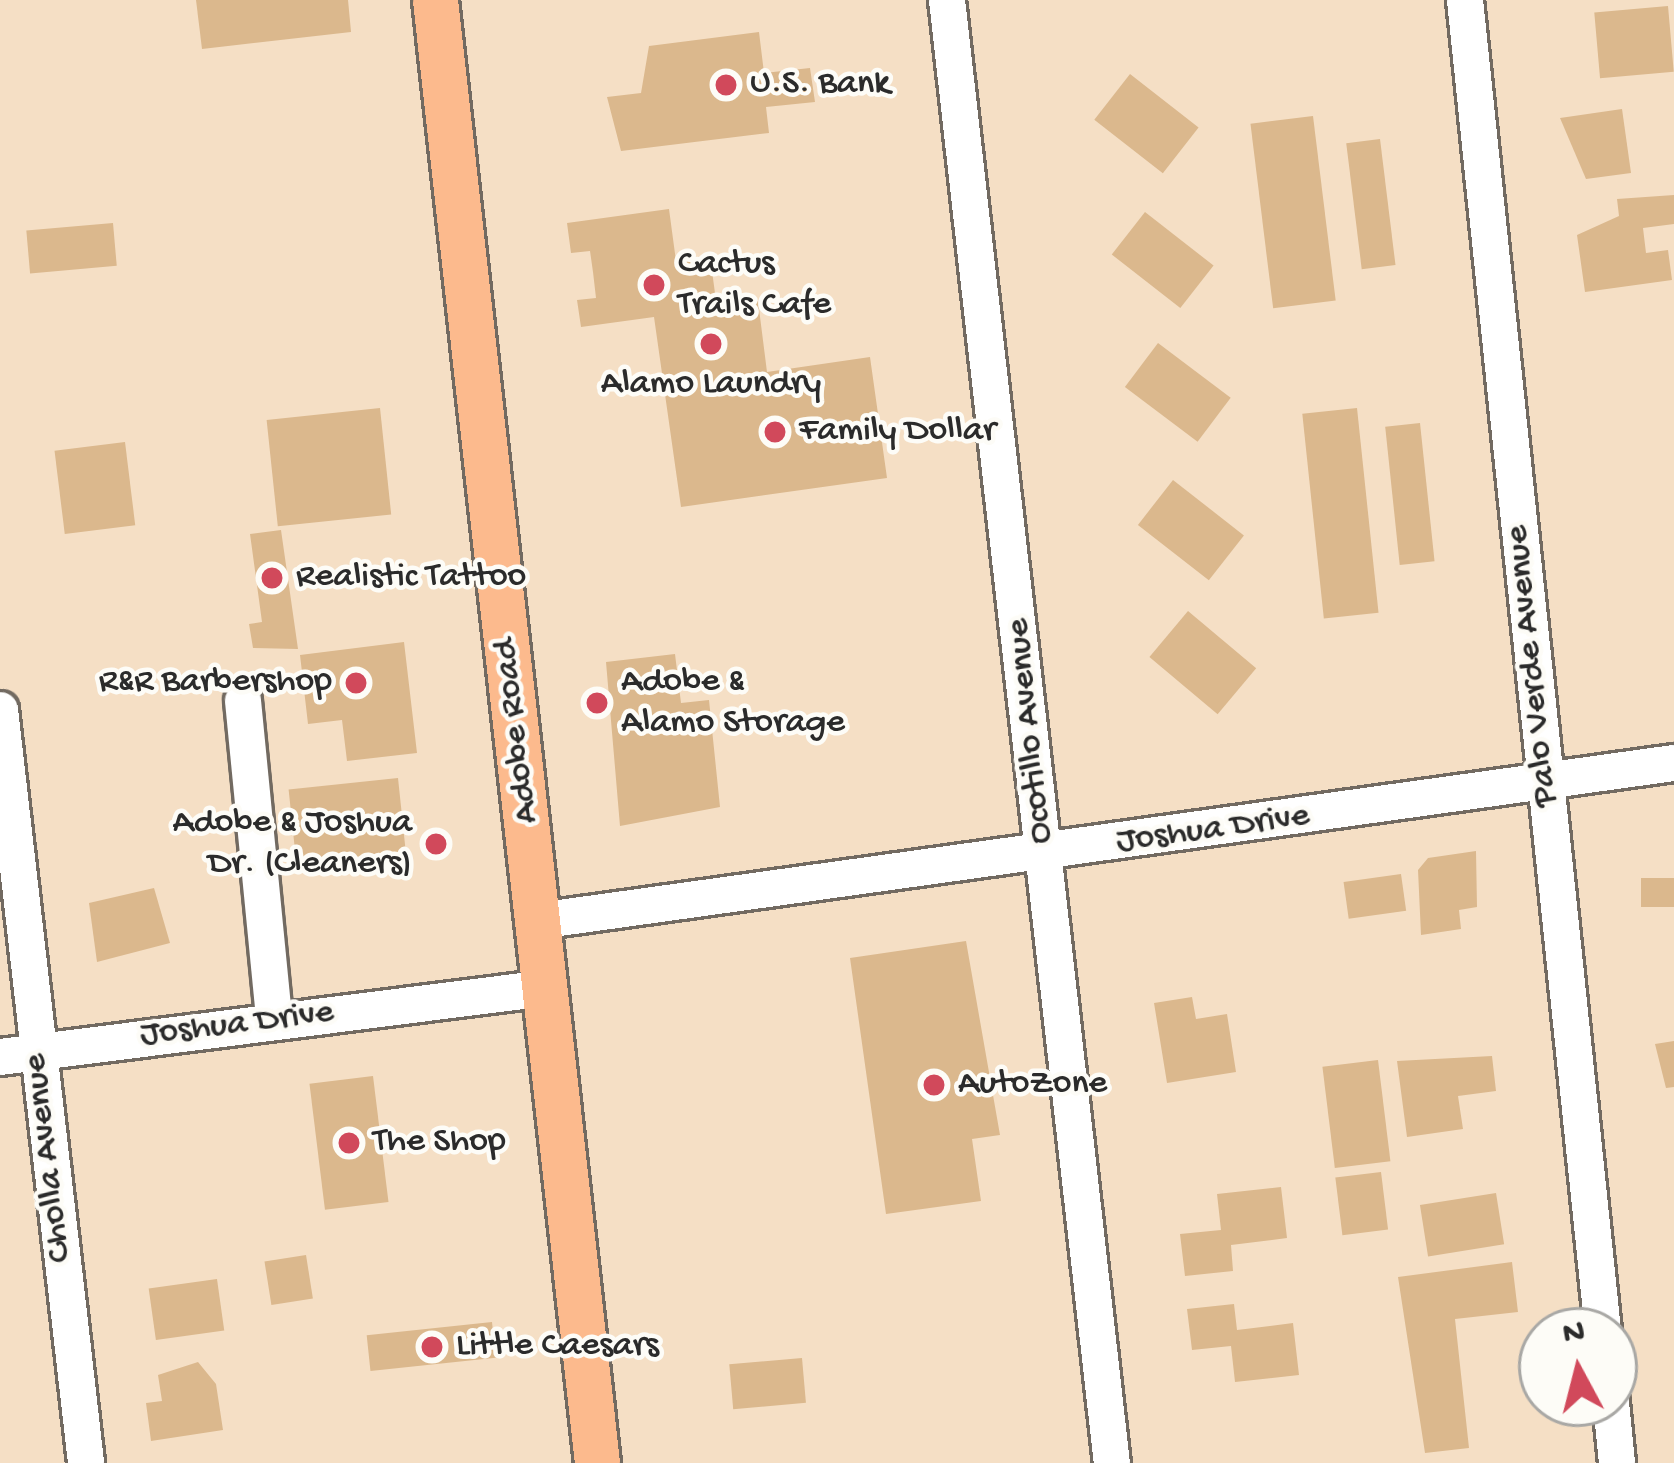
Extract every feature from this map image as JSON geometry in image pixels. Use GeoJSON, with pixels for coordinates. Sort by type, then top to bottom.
{"type":"FeatureCollection","features":[{"type":"Feature","properties":{"kind":"main road","name":"Adobe Road"},"geometry":{"type":"LineString","coordinates":[[435,0],[597,1463]]}},
{"type":"Feature","properties":{"kind":"street","name":"Ocotillo Avenue"},"geometry":{"type":"LineString","coordinates":[[947,0],[1112,1463]]}},
{"type":"Feature","properties":{"kind":"street","name":"Palo Verde Avenue"},"geometry":{"type":"LineString","coordinates":[[1465,0],[1600,1307]]}},
{"type":"Feature","properties":{"kind":"street"},"geometry":{"type":"LineString","coordinates":[[243,701],[274,1019]]}},
{"type":"Feature","properties":{"kind":"street","name":"Cholla Avenue"},"geometry":{"type":"LineString","coordinates":[[0,710],[86,1463]]}},
{"type":"Feature","properties":{"kind":"street","name":"Joshua Drive"},"geometry":{"type":"LineString","coordinates":[[538,921],[1674,764]]}},
{"type":"Feature","properties":{"kind":"street","name":"Joshua Drive"},"geometry":{"type":"LineString","coordinates":[[0,1057],[546,988]]}},
{"type":"Feature","properties":{"kind":"street"},"geometry":{"type":"LineString","coordinates":[[1613,1427],[1617,1463]]}},
{"type":"Feature","properties":{"kind":"building"},"geometry":{"type":"Polygon","coordinates":[[[196,0],[348,0],[351,32],[202,49],[196,0]]]}},
{"type":"Feature","properties":{"kind":"building"},"geometry":{"type":"Polygon","coordinates":[[[1668,6],[1674,72],[1600,78],[1594,12],[1668,6]]]}},
{"type":"Feature","properties":{"kind":"building","name":"U.S. Bank"},"geometry":{"type":"Polygon","coordinates":[[[759,32],[764,73],[810,68],[815,102],[766,107],[769,133],[621,151],[607,97],[641,93],[649,46],[759,32]]]}},
{"type":"Feature","properties":{"kind":"building"},"geometry":{"type":"Polygon","coordinates":[[[1130,74],[1199,128],[1163,173],[1094,120],[1130,74]]]}},
{"type":"Feature","properties":{"kind":"building"},"geometry":{"type":"Polygon","coordinates":[[[1622,109],[1631,173],[1586,179],[1560,118],[1622,109]]]}},
{"type":"Feature","properties":{"kind":"building"},"geometry":{"type":"Polygon","coordinates":[[[1313,116],[1336,301],[1273,308],[1250,124],[1313,116]]]}},
{"type":"Feature","properties":{"kind":"building"},"geometry":{"type":"Polygon","coordinates":[[[1380,139],[1395,265],[1362,269],[1346,143],[1380,139]]]}},
{"type":"Feature","properties":{"kind":"building"},"geometry":{"type":"Polygon","coordinates":[[[1674,195],[1674,224],[1643,228],[1646,253],[1668,250],[1672,280],[1585,292],[1577,235],[1619,216],[1617,199],[1674,195]]]}},
{"type":"Feature","properties":{"kind":"building"},"geometry":{"type":"Polygon","coordinates":[[[669,209],[676,261],[710,256],[717,308],[758,301],[767,372],[870,357],[887,478],[681,507],[654,317],[581,327],[577,300],[596,298],[593,272],[590,251],[571,253],[567,223],[669,209]]]}},
{"type":"Feature","properties":{"kind":"building"},"geometry":{"type":"Polygon","coordinates":[[[1145,212],[1214,266],[1180,308],[1112,255],[1145,212]]]}},
{"type":"Feature","properties":{"kind":"building"},"geometry":{"type":"Polygon","coordinates":[[[113,223],[117,266],[30,273],[26,231],[113,223]]]}},
{"type":"Feature","properties":{"kind":"building"},"geometry":{"type":"Polygon","coordinates":[[[1158,343],[1231,398],[1198,442],[1125,387],[1158,343]]]}},
{"type":"Feature","properties":{"kind":"building"},"geometry":{"type":"Polygon","coordinates":[[[380,408],[391,514],[278,526],[267,420],[380,408]]]}},
{"type":"Feature","properties":{"kind":"building"},"geometry":{"type":"Polygon","coordinates":[[[1357,408],[1379,613],[1324,619],[1302,414],[1357,408]]]}},
{"type":"Feature","properties":{"kind":"building"},"geometry":{"type":"Polygon","coordinates":[[[1420,423],[1435,561],[1400,565],[1385,427],[1420,423]]]}},
{"type":"Feature","properties":{"kind":"building"},"geometry":{"type":"Polygon","coordinates":[[[125,442],[135,525],[65,534],[55,451],[125,442]]]}},
{"type":"Feature","properties":{"kind":"building"},"geometry":{"type":"Polygon","coordinates":[[[1173,480],[1244,535],[1209,580],[1138,525],[1173,480]]]}},
{"type":"Feature","properties":{"kind":"building","name":"Realistic Tattoo"},"geometry":{"type":"Polygon","coordinates":[[[281,530],[298,649],[253,648],[249,624],[262,622],[250,534],[281,530]]]}},
{"type":"Feature","properties":{"kind":"building"},"geometry":{"type":"Polygon","coordinates":[[[1188,611],[1256,668],[1218,714],[1149,657],[1188,611]]]}},
{"type":"Feature","properties":{"kind":"building","name":"R&R Barbershop"},"geometry":{"type":"Polygon","coordinates":[[[404,642],[417,753],[347,761],[342,720],[308,724],[300,655],[404,642]]]}},
{"type":"Feature","properties":{"kind":"building"},"geometry":{"type":"Polygon","coordinates":[[[675,654],[681,703],[709,700],[720,807],[620,826],[606,662],[675,654]]]}},
{"type":"Feature","properties":{"kind":"building"},"geometry":{"type":"Polygon","coordinates":[[[398,778],[406,852],[296,863],[289,789],[398,778]]]}},
{"type":"Feature","properties":{"kind":"building"},"geometry":{"type":"Polygon","coordinates":[[[1476,851],[1477,907],[1459,910],[1461,929],[1421,935],[1418,870],[1428,858],[1476,851]]]}},
{"type":"Feature","properties":{"kind":"building"},"geometry":{"type":"Polygon","coordinates":[[[1401,874],[1406,911],[1349,919],[1344,882],[1401,874]]]}},
{"type":"Feature","properties":{"kind":"building"},"geometry":{"type":"Polygon","coordinates":[[[1641,878],[1674,878],[1674,907],[1641,907],[1641,878]]]}},
{"type":"Feature","properties":{"kind":"building"},"geometry":{"type":"Polygon","coordinates":[[[154,888],[170,943],[97,962],[89,903],[154,888]]]}},
{"type":"Feature","properties":{"kind":"building","name":"AutoZone"},"geometry":{"type":"Polygon","coordinates":[[[966,941],[1000,1135],[972,1139],[981,1201],[886,1214],[850,958],[966,941]]]}},
{"type":"Feature","properties":{"kind":"building"},"geometry":{"type":"Polygon","coordinates":[[[1192,997],[1196,1019],[1227,1014],[1236,1072],[1167,1083],[1154,1003],[1192,997]]]}},
{"type":"Feature","properties":{"kind":"building"},"geometry":{"type":"Polygon","coordinates":[[[1674,1041],[1674,1087],[1666,1088],[1655,1044],[1674,1041]]]}},
{"type":"Feature","properties":{"kind":"building"},"geometry":{"type":"Polygon","coordinates":[[[1492,1056],[1496,1091],[1458,1096],[1463,1129],[1407,1137],[1397,1061],[1492,1056]]]}},
{"type":"Feature","properties":{"kind":"building"},"geometry":{"type":"Polygon","coordinates":[[[1378,1060],[1390,1161],[1335,1168],[1322,1067],[1378,1060]]]}},
{"type":"Feature","properties":{"kind":"building","name":"The Shop"},"geometry":{"type":"Polygon","coordinates":[[[373,1076],[388,1202],[325,1210],[309,1084],[373,1076]]]}},
{"type":"Feature","properties":{"kind":"building"},"geometry":{"type":"Polygon","coordinates":[[[1381,1172],[1388,1230],[1342,1235],[1335,1178],[1381,1172]]]}},
{"type":"Feature","properties":{"kind":"building"},"geometry":{"type":"Polygon","coordinates":[[[1281,1187],[1287,1238],[1231,1245],[1233,1271],[1185,1276],[1180,1234],[1221,1230],[1217,1194],[1281,1187]]]}},
{"type":"Feature","properties":{"kind":"building"},"geometry":{"type":"Polygon","coordinates":[[[1496,1193],[1504,1244],[1428,1256],[1420,1205],[1496,1193]]]}},
{"type":"Feature","properties":{"kind":"building"},"geometry":{"type":"Polygon","coordinates":[[[306,1255],[313,1298],[271,1305],[265,1262],[306,1255]]]}},
{"type":"Feature","properties":{"kind":"building"},"geometry":{"type":"Polygon","coordinates":[[[1512,1262],[1518,1312],[1455,1319],[1469,1448],[1425,1453],[1398,1277],[1512,1262]]]}},
{"type":"Feature","properties":{"kind":"building"},"geometry":{"type":"Polygon","coordinates":[[[217,1279],[224,1330],[156,1340],[149,1289],[217,1279]]]}},
{"type":"Feature","properties":{"kind":"building"},"geometry":{"type":"Polygon","coordinates":[[[1234,1304],[1237,1330],[1293,1323],[1299,1375],[1235,1382],[1231,1346],[1192,1350],[1187,1309],[1234,1304]]]}},
{"type":"Feature","properties":{"kind":"building","name":"Little Caesars"},"geometry":{"type":"Polygon","coordinates":[[[492,1322],[496,1358],[370,1371],[367,1335],[492,1322]]]}},
{"type":"Feature","properties":{"kind":"building"},"geometry":{"type":"Polygon","coordinates":[[[802,1358],[806,1403],[733,1409],[729,1364],[802,1358]]]}},
{"type":"Feature","properties":{"kind":"building"},"geometry":{"type":"Polygon","coordinates":[[[198,1362],[216,1384],[223,1430],[151,1441],[146,1403],[162,1401],[158,1375],[198,1362]]]}},
{"type":"Feature","properties":{"kind":"place","name":"U.S. Bank"},"geometry":{"type":"Point","coordinates":[726,85]}},
{"type":"Feature","properties":{"kind":"place","name":"Cactus Trails Cafe"},"geometry":{"type":"Point","coordinates":[654,285]}},
{"type":"Feature","properties":{"kind":"place","name":"Alamo Laundry"},"geometry":{"type":"Point","coordinates":[711,344]}},
{"type":"Feature","properties":{"kind":"place","name":"Family Dollar"},"geometry":{"type":"Point","coordinates":[775,432]}},
{"type":"Feature","properties":{"kind":"place","name":"Realistic Tattoo"},"geometry":{"type":"Point","coordinates":[272,578]}},
{"type":"Feature","properties":{"kind":"place","name":"R&R Barbershop"},"geometry":{"type":"Point","coordinates":[356,683]}},
{"type":"Feature","properties":{"kind":"place","name":"Adobe & Alamo Storage"},"geometry":{"type":"Point","coordinates":[597,703]}},
{"type":"Feature","properties":{"kind":"place","name":"Adobe & Joshua Dr. (Cleaners)"},"geometry":{"type":"Point","coordinates":[436,844]}},
{"type":"Feature","properties":{"kind":"place","name":"AutoZone"},"geometry":{"type":"Point","coordinates":[934,1085]}},
{"type":"Feature","properties":{"kind":"place","name":"The Shop"},"geometry":{"type":"Point","coordinates":[349,1143]}},
{"type":"Feature","properties":{"kind":"place","name":"Little Caesars"},"geometry":{"type":"Point","coordinates":[432,1347]}}]}
